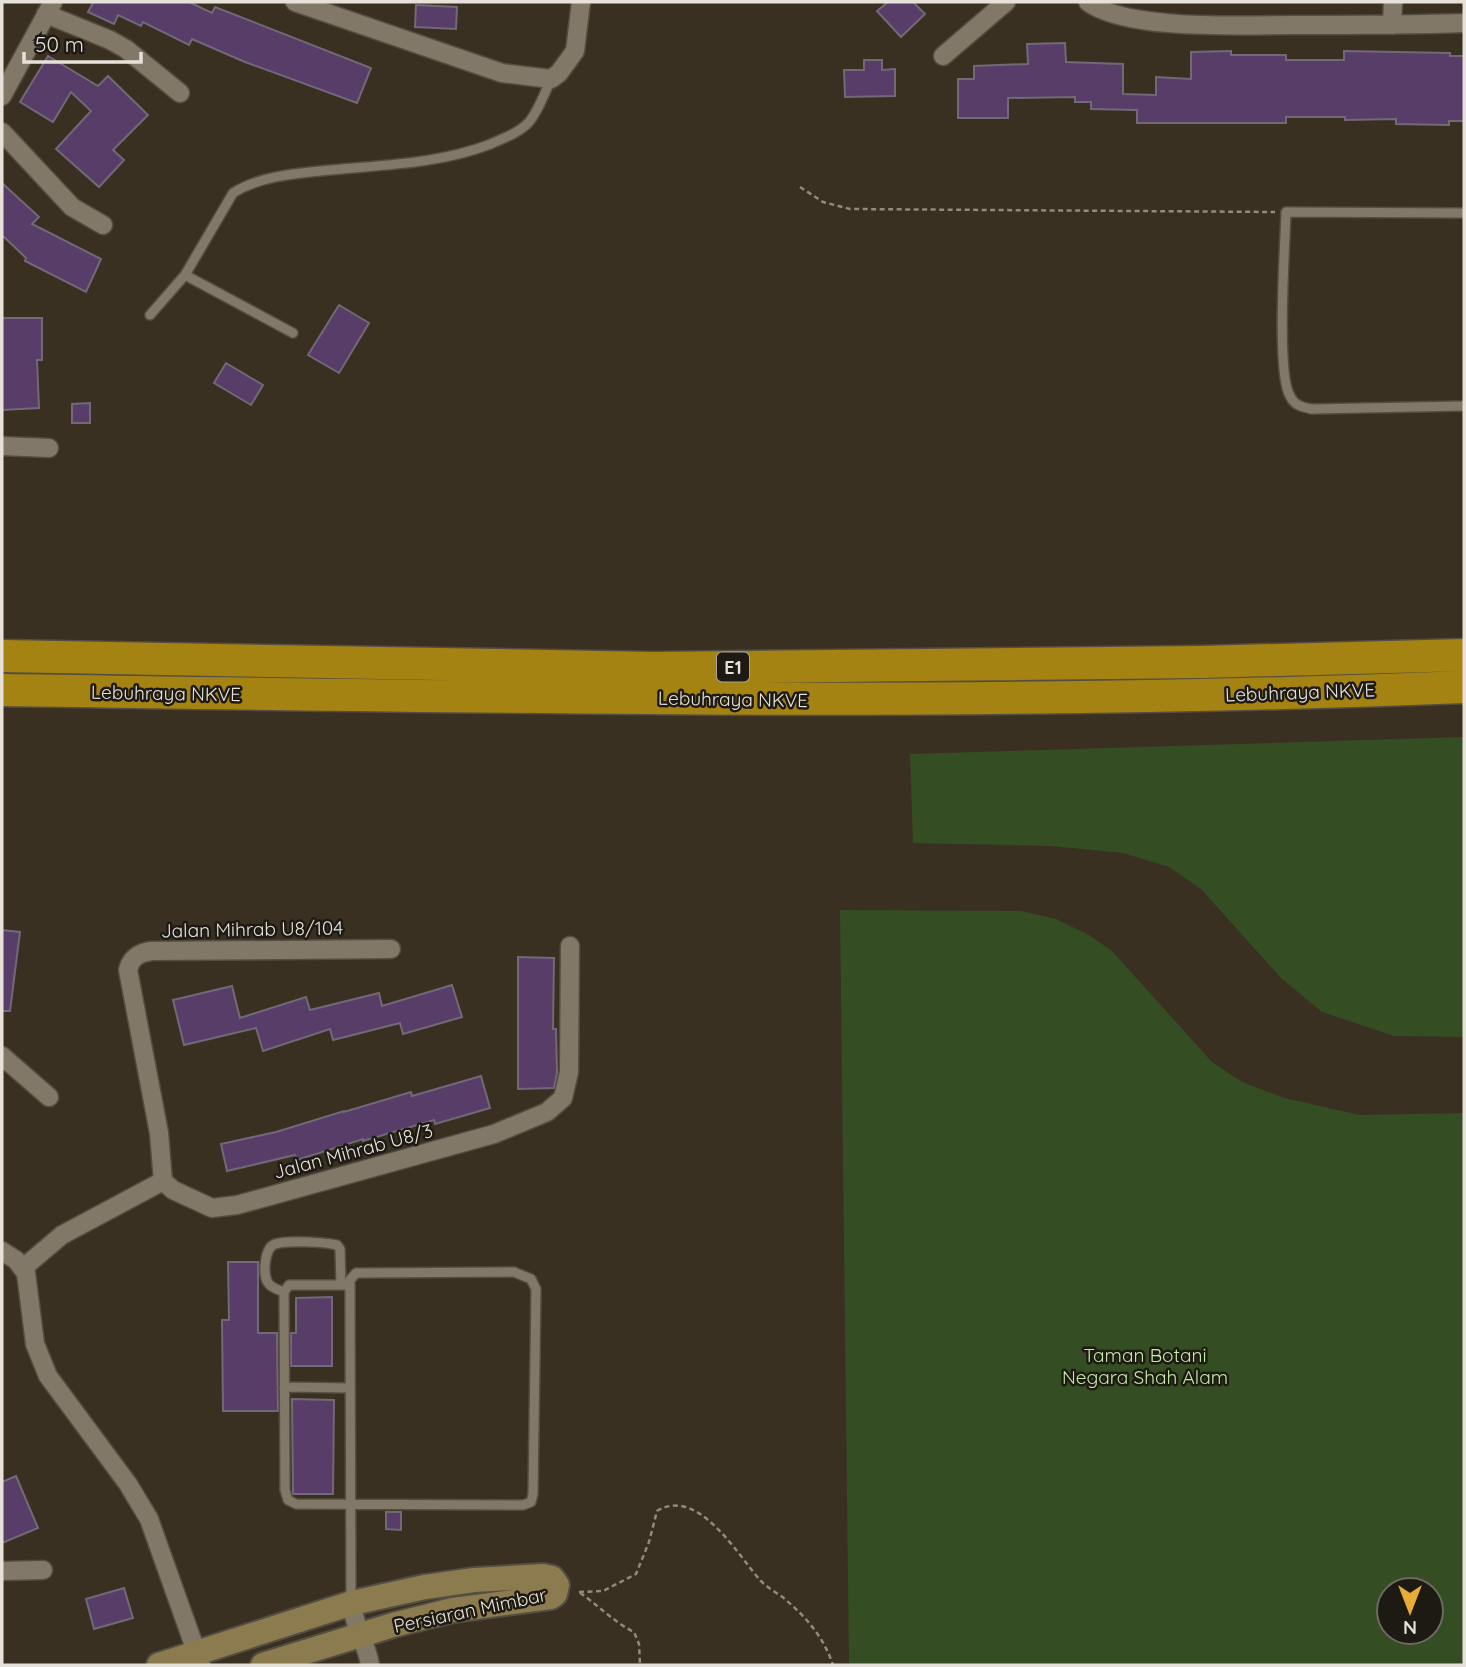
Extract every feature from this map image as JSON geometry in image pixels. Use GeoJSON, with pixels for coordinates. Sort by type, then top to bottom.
{"type":"FeatureCollection","features":[{"type":"Feature","properties":{"kind":"highway","name":"Lebuhraya NKVE"},"geometry":{"type":"LineString","coordinates":[[2,656],[666,668],[1201,662],[1464,655]]}},
{"type":"Feature","properties":{"kind":"highway","name":"Lebuhraya NKVE"},"geometry":{"type":"LineString","coordinates":[[2,690],[888,700],[1203,695],[1463,687]]}},
{"type":"Feature","properties":{"kind":"street"},"geometry":{"type":"LineString","coordinates":[[295,2],[502,73],[551,79],[576,51],[581,2]]}},
{"type":"Feature","properties":{"kind":"street"},"geometry":{"type":"LineString","coordinates":[[943,56],[1006,2]]}},
{"type":"Feature","properties":{"kind":"street"},"geometry":{"type":"LineString","coordinates":[[1088,2],[1122,16],[1199,25],[1464,23]]}},
{"type":"Feature","properties":{"kind":"street"},"geometry":{"type":"LineString","coordinates":[[1392,25],[1394,2]]}},
{"type":"Feature","properties":{"kind":"street"},"geometry":{"type":"LineString","coordinates":[[2,96],[49,8],[127,50],[180,93]]}},
{"type":"Feature","properties":{"kind":"street"},"geometry":{"type":"LineString","coordinates":[[2,132],[72,207],[103,225]]}},
{"type":"Feature","properties":{"kind":"street"},"geometry":{"type":"LineString","coordinates":[[2,446],[49,448]]}},
{"type":"Feature","properties":{"kind":"street","name":"Jalan Mihrab U8/3"},"geometry":{"type":"LineString","coordinates":[[163,1181],[173,1190],[212,1208],[237,1205],[494,1134],[547,1112],[564,1098],[569,1072],[570,946]]}},
{"type":"Feature","properties":{"kind":"street","name":"Jalan Mihrab U8/104"},"geometry":{"type":"LineString","coordinates":[[163,1181],[159,1133],[128,970],[133,958],[142,952],[151,951],[391,949]]}},
{"type":"Feature","properties":{"kind":"street"},"geometry":{"type":"LineString","coordinates":[[2,1056],[49,1097]]}},
{"type":"Feature","properties":{"kind":"street"},"geometry":{"type":"LineString","coordinates":[[23,1268],[62,1235],[163,1181]]}},
{"type":"Feature","properties":{"kind":"street"},"geometry":{"type":"LineString","coordinates":[[2,1251],[23,1268],[36,1344],[41,1361],[58,1393],[128,1484],[149,1519],[198,1659]]}},
{"type":"Feature","properties":{"kind":"street"},"geometry":{"type":"LineString","coordinates":[[2,1571],[43,1570]]}},
{"type":"Feature","properties":{"kind":"street","name":"Persiaran Mimbar"},"geometry":{"type":"LineString","coordinates":[[159,1665],[198,1659],[352,1603],[425,1587],[474,1580],[549,1576],[556,1581],[555,1594],[551,1597],[453,1610],[393,1625],[263,1665]]}},
{"type":"Feature","properties":{"kind":"street"},"geometry":{"type":"LineString","coordinates":[[352,1603],[353,1615],[370,1665]]}},
{"type":"Feature","properties":{"kind":"lane"},"geometry":{"type":"LineString","coordinates":[[150,314],[186,275],[233,193],[240,188],[254,182],[297,174],[438,159],[466,153],[501,140],[530,121],[551,79]]}},
{"type":"Feature","properties":{"kind":"lane"},"geometry":{"type":"LineString","coordinates":[[1464,213],[1286,212],[1283,358],[1289,395],[1298,407],[1324,409],[1464,406]]}},
{"type":"Feature","properties":{"kind":"lane"},"geometry":{"type":"LineString","coordinates":[[186,275],[293,333]]}},
{"type":"Feature","properties":{"kind":"lane"},"geometry":{"type":"LineString","coordinates":[[284,1292],[271,1286],[266,1279],[267,1252],[271,1247],[279,1243],[337,1245],[340,1249],[345,1285],[350,1388],[352,1603]]}},
{"type":"Feature","properties":{"kind":"lane"},"geometry":{"type":"LineString","coordinates":[[514,1272],[531,1279],[536,1289],[531,1502],[523,1505],[291,1503],[286,1496],[284,1292],[289,1285],[345,1285],[352,1276],[361,1273],[514,1272]]}},
{"type":"Feature","properties":{"kind":"lane"},"geometry":{"type":"LineString","coordinates":[[284,1387],[350,1388]]}},
{"type":"Feature","properties":{"kind":"path"},"geometry":{"type":"LineString","coordinates":[[800,187],[823,202],[850,209],[1286,212]]}},
{"type":"Feature","properties":{"kind":"path"},"geometry":{"type":"LineString","coordinates":[[640,1665],[639,1644],[634,1632],[622,1626],[579,1592],[603,1591],[636,1574],[649,1542],[657,1511],[667,1505],[687,1506],[710,1522],[738,1551],[762,1583],[785,1599],[812,1624],[833,1665]]}},
{"type":"Feature","properties":{"kind":"green space"},"geometry":{"type":"Polygon","coordinates":[[[1464,737],[1464,1037],[1394,1036],[1322,1012],[1282,979],[1201,889],[1169,867],[1123,853],[1051,846],[913,843],[910,754],[1464,737]]]}},
{"type":"Feature","properties":{"kind":"green space","name":"Taman Botani Negara Shah Alam"},"geometry":{"type":"Polygon","coordinates":[[[840,910],[1021,911],[1056,919],[1089,935],[1112,951],[1212,1062],[1242,1082],[1285,1098],[1359,1115],[1464,1113],[1464,1665],[849,1665],[840,910]]]}},
{"type":"Feature","properties":{"kind":"building"},"geometry":{"type":"Polygon","coordinates":[[[91,2],[189,2],[212,13],[215,7],[371,68],[357,103],[245,62],[192,39],[189,45],[143,22],[141,26],[118,15],[114,24],[88,12],[93,3],[91,2]]]}},
{"type":"Feature","properties":{"kind":"building"},"geometry":{"type":"Polygon","coordinates":[[[888,2],[913,2],[925,14],[901,37],[877,11],[888,2]]]}},
{"type":"Feature","properties":{"kind":"building"},"geometry":{"type":"Polygon","coordinates":[[[416,5],[457,7],[456,29],[415,27],[416,5]]]}},
{"type":"Feature","properties":{"kind":"building"},"geometry":{"type":"Polygon","coordinates":[[[1065,43],[1066,62],[1123,64],[1123,94],[1156,95],[1156,77],[1191,79],[1191,52],[1231,51],[1231,55],[1286,55],[1286,60],[1344,60],[1344,51],[1450,53],[1450,56],[1464,56],[1464,121],[1449,121],[1449,125],[1396,124],[1396,119],[1286,117],[1286,123],[1137,123],[1137,110],[1091,109],[1091,102],[1075,102],[1075,97],[1008,98],[1008,118],[958,118],[958,79],[974,79],[974,66],[1028,64],[1027,44],[1065,43]]]}},
{"type":"Feature","properties":{"kind":"building"},"geometry":{"type":"Polygon","coordinates":[[[48,56],[98,86],[108,76],[148,115],[113,150],[124,160],[99,187],[56,149],[91,111],[71,92],[53,122],[20,102],[48,56]]]}},
{"type":"Feature","properties":{"kind":"building"},"geometry":{"type":"Polygon","coordinates":[[[864,60],[882,60],[882,70],[895,69],[895,96],[845,97],[844,70],[864,70],[864,60]]]}},
{"type":"Feature","properties":{"kind":"building"},"geometry":{"type":"Polygon","coordinates":[[[2,183],[39,217],[32,224],[101,259],[86,292],[25,261],[26,258],[2,235],[2,183]]]}},
{"type":"Feature","properties":{"kind":"building"},"geometry":{"type":"Polygon","coordinates":[[[339,305],[369,323],[339,373],[308,355],[339,305]]]}},
{"type":"Feature","properties":{"kind":"building"},"geometry":{"type":"Polygon","coordinates":[[[2,318],[42,318],[42,360],[37,360],[39,408],[2,410],[2,318]]]}},
{"type":"Feature","properties":{"kind":"building"},"geometry":{"type":"Polygon","coordinates":[[[226,363],[263,385],[251,405],[214,383],[226,363]]]}},
{"type":"Feature","properties":{"kind":"building"},"geometry":{"type":"Polygon","coordinates":[[[90,403],[90,423],[72,423],[72,404],[90,403]]]}},
{"type":"Feature","properties":{"kind":"building"},"geometry":{"type":"Polygon","coordinates":[[[2,930],[20,932],[10,1011],[2,1011],[2,930]]]}},
{"type":"Feature","properties":{"kind":"building"},"geometry":{"type":"Polygon","coordinates":[[[518,957],[554,958],[553,1029],[556,1029],[557,1074],[554,1088],[518,1089],[518,957]]]}},
{"type":"Feature","properties":{"kind":"building"},"geometry":{"type":"Polygon","coordinates":[[[452,985],[462,1017],[403,1034],[400,1023],[333,1040],[330,1029],[263,1051],[256,1028],[184,1045],[173,1000],[232,986],[240,1018],[306,997],[310,1010],[379,993],[382,1006],[452,985]]]}},
{"type":"Feature","properties":{"kind":"building"},"geometry":{"type":"Polygon","coordinates":[[[481,1076],[490,1108],[435,1124],[434,1120],[363,1139],[297,1160],[295,1155],[227,1171],[221,1144],[276,1132],[411,1092],[412,1096],[481,1076]]]}},
{"type":"Feature","properties":{"kind":"building"},"geometry":{"type":"Polygon","coordinates":[[[228,1262],[258,1262],[258,1333],[277,1333],[278,1411],[223,1411],[222,1320],[229,1320],[228,1262]]]}},
{"type":"Feature","properties":{"kind":"building"},"geometry":{"type":"Polygon","coordinates":[[[332,1297],[332,1366],[291,1366],[291,1333],[296,1333],[296,1298],[332,1297]]]}},
{"type":"Feature","properties":{"kind":"building"},"geometry":{"type":"Polygon","coordinates":[[[292,1399],[334,1400],[333,1494],[293,1494],[292,1399]]]}},
{"type":"Feature","properties":{"kind":"building"},"geometry":{"type":"Polygon","coordinates":[[[16,1476],[38,1528],[2,1543],[2,1482],[16,1476]]]}},
{"type":"Feature","properties":{"kind":"building"},"geometry":{"type":"Polygon","coordinates":[[[386,1512],[401,1512],[401,1530],[386,1529],[386,1512]]]}},
{"type":"Feature","properties":{"kind":"building"},"geometry":{"type":"Polygon","coordinates":[[[124,1588],[133,1618],[94,1629],[86,1599],[124,1588]]]}}]}
